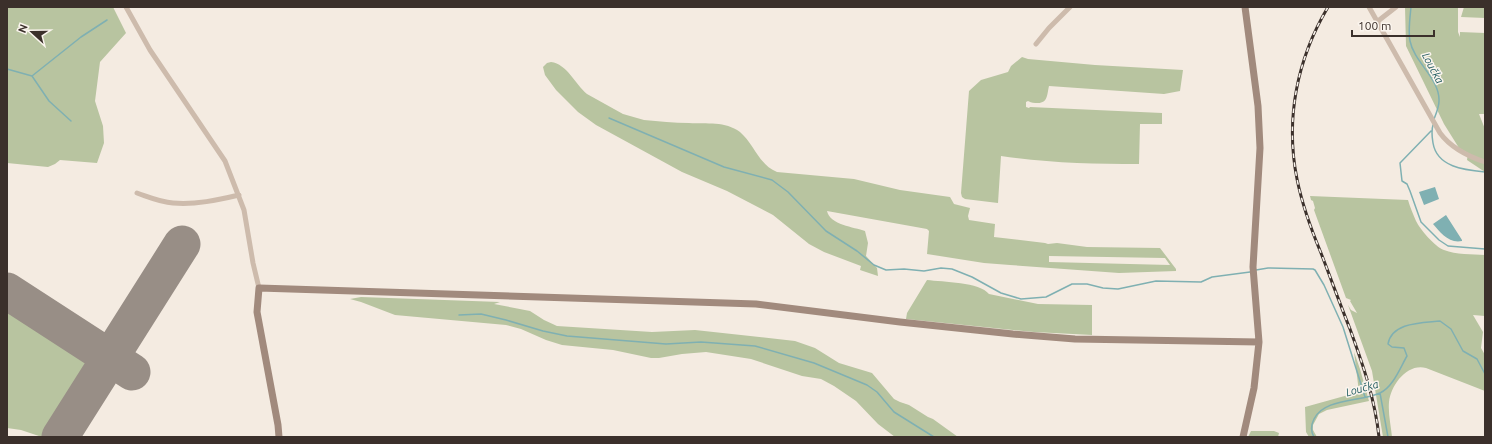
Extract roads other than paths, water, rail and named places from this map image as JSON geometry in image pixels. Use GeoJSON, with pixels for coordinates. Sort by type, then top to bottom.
{"type":"FeatureCollection","features":[{"type":"Feature","properties":{"kind":"street"},"geometry":{"type":"LineString","coordinates":[[126,7],[150,50],[225,161],[244,210],[259,288],[256,312],[279,437]]}},
{"type":"Feature","properties":{"kind":"street"},"geometry":{"type":"LineString","coordinates":[[1036,44],[1049,28],[1070,7]]}},
{"type":"Feature","properties":{"kind":"street"},"geometry":{"type":"LineString","coordinates":[[1243,437],[1254,388],[1259,342],[1253,267],[1259,163],[1259,123],[1245,7]]}},
{"type":"Feature","properties":{"kind":"street"},"geometry":{"type":"LineString","coordinates":[[1370,7],[1440,133],[1460,152],[1485,162]]}},
{"type":"Feature","properties":{"kind":"street"},"geometry":{"type":"LineString","coordinates":[[1378,21],[1396,7]]}},
{"type":"Feature","properties":{"kind":"street"},"geometry":{"type":"LineString","coordinates":[[137,193],[154,200],[174,203],[214,201],[239,196]]}},
{"type":"Feature","properties":{"kind":"street"},"geometry":{"type":"LineString","coordinates":[[259,288],[756,304],[900,322],[1075,339],[1259,342]]}},
{"type":"Feature","properties":{"kind":"water"},"geometry":{"type":"Polygon","coordinates":[[[1435,187],[1439,199],[1424,205],[1419,192],[1435,187]]]}},
{"type":"Feature","properties":{"kind":"water"},"geometry":{"type":"Polygon","coordinates":[[[1446,215],[1462,241],[1453,241],[1449,239],[1433,224],[1446,215]]]}},
{"type":"Feature","properties":{"kind":"waterway","name":"Loučka"},"geometry":{"type":"LineString","coordinates":[[1411,7],[1409,33],[1412,49],[1431,78],[1438,93],[1439,101],[1434,119]]}},
{"type":"Feature","properties":{"kind":"waterway"},"geometry":{"type":"LineString","coordinates":[[32,76],[81,37],[107,20]]}},
{"type":"Feature","properties":{"kind":"waterway"},"geometry":{"type":"LineString","coordinates":[[7,69],[32,76],[49,101],[71,121]]}},
{"type":"Feature","properties":{"kind":"waterway"},"geometry":{"type":"LineString","coordinates":[[609,118],[724,167],[772,180],[788,192],[826,231],[857,251],[874,265],[886,270],[904,269],[924,271],[941,268],[952,269],[972,277],[1001,293],[1021,299],[1046,297],[1072,284],[1087,284],[1103,288],[1118,289],[1156,281],[1201,282],[1212,277],[1250,272]]}},
{"type":"Feature","properties":{"kind":"waterway","name":"Loučka"},"geometry":{"type":"LineString","coordinates":[[1433,125],[1433,143],[1440,157],[1453,166],[1485,172]]}},
{"type":"Feature","properties":{"kind":"waterway"},"geometry":{"type":"LineString","coordinates":[[1431,131],[1400,163],[1402,181],[1407,184],[1421,222],[1439,240],[1448,246],[1485,249]]}},
{"type":"Feature","properties":{"kind":"waterway"},"geometry":{"type":"LineString","coordinates":[[1256,270],[1268,268],[1315,270],[1324,285],[1343,327],[1365,397]]}},
{"type":"Feature","properties":{"kind":"waterway"},"geometry":{"type":"LineString","coordinates":[[459,315],[481,314],[567,336],[666,344],[701,342],[755,346],[814,363],[867,385],[877,392],[894,412],[934,437]]}},
{"type":"Feature","properties":{"kind":"waterway","name":"Loučka"},"geometry":{"type":"LineString","coordinates":[[1314,437],[1312,431],[1313,421],[1319,412],[1326,407],[1372,396],[1380,393],[1389,386],[1407,356],[1404,348],[1392,347],[1388,344],[1395,331],[1409,325],[1440,321],[1451,329],[1463,351],[1477,359],[1485,374]]}},
{"type":"Feature","properties":{"kind":"waterway"},"geometry":{"type":"LineString","coordinates":[[1380,393],[1388,437]]}},
{"type":"Feature","properties":{"kind":"railway"},"geometry":{"type":"LineString","coordinates":[[1328,7],[1308,47],[1296,90],[1292,134],[1294,157],[1297,179],[1307,216],[1364,369],[1375,409],[1379,437]]}}]}
